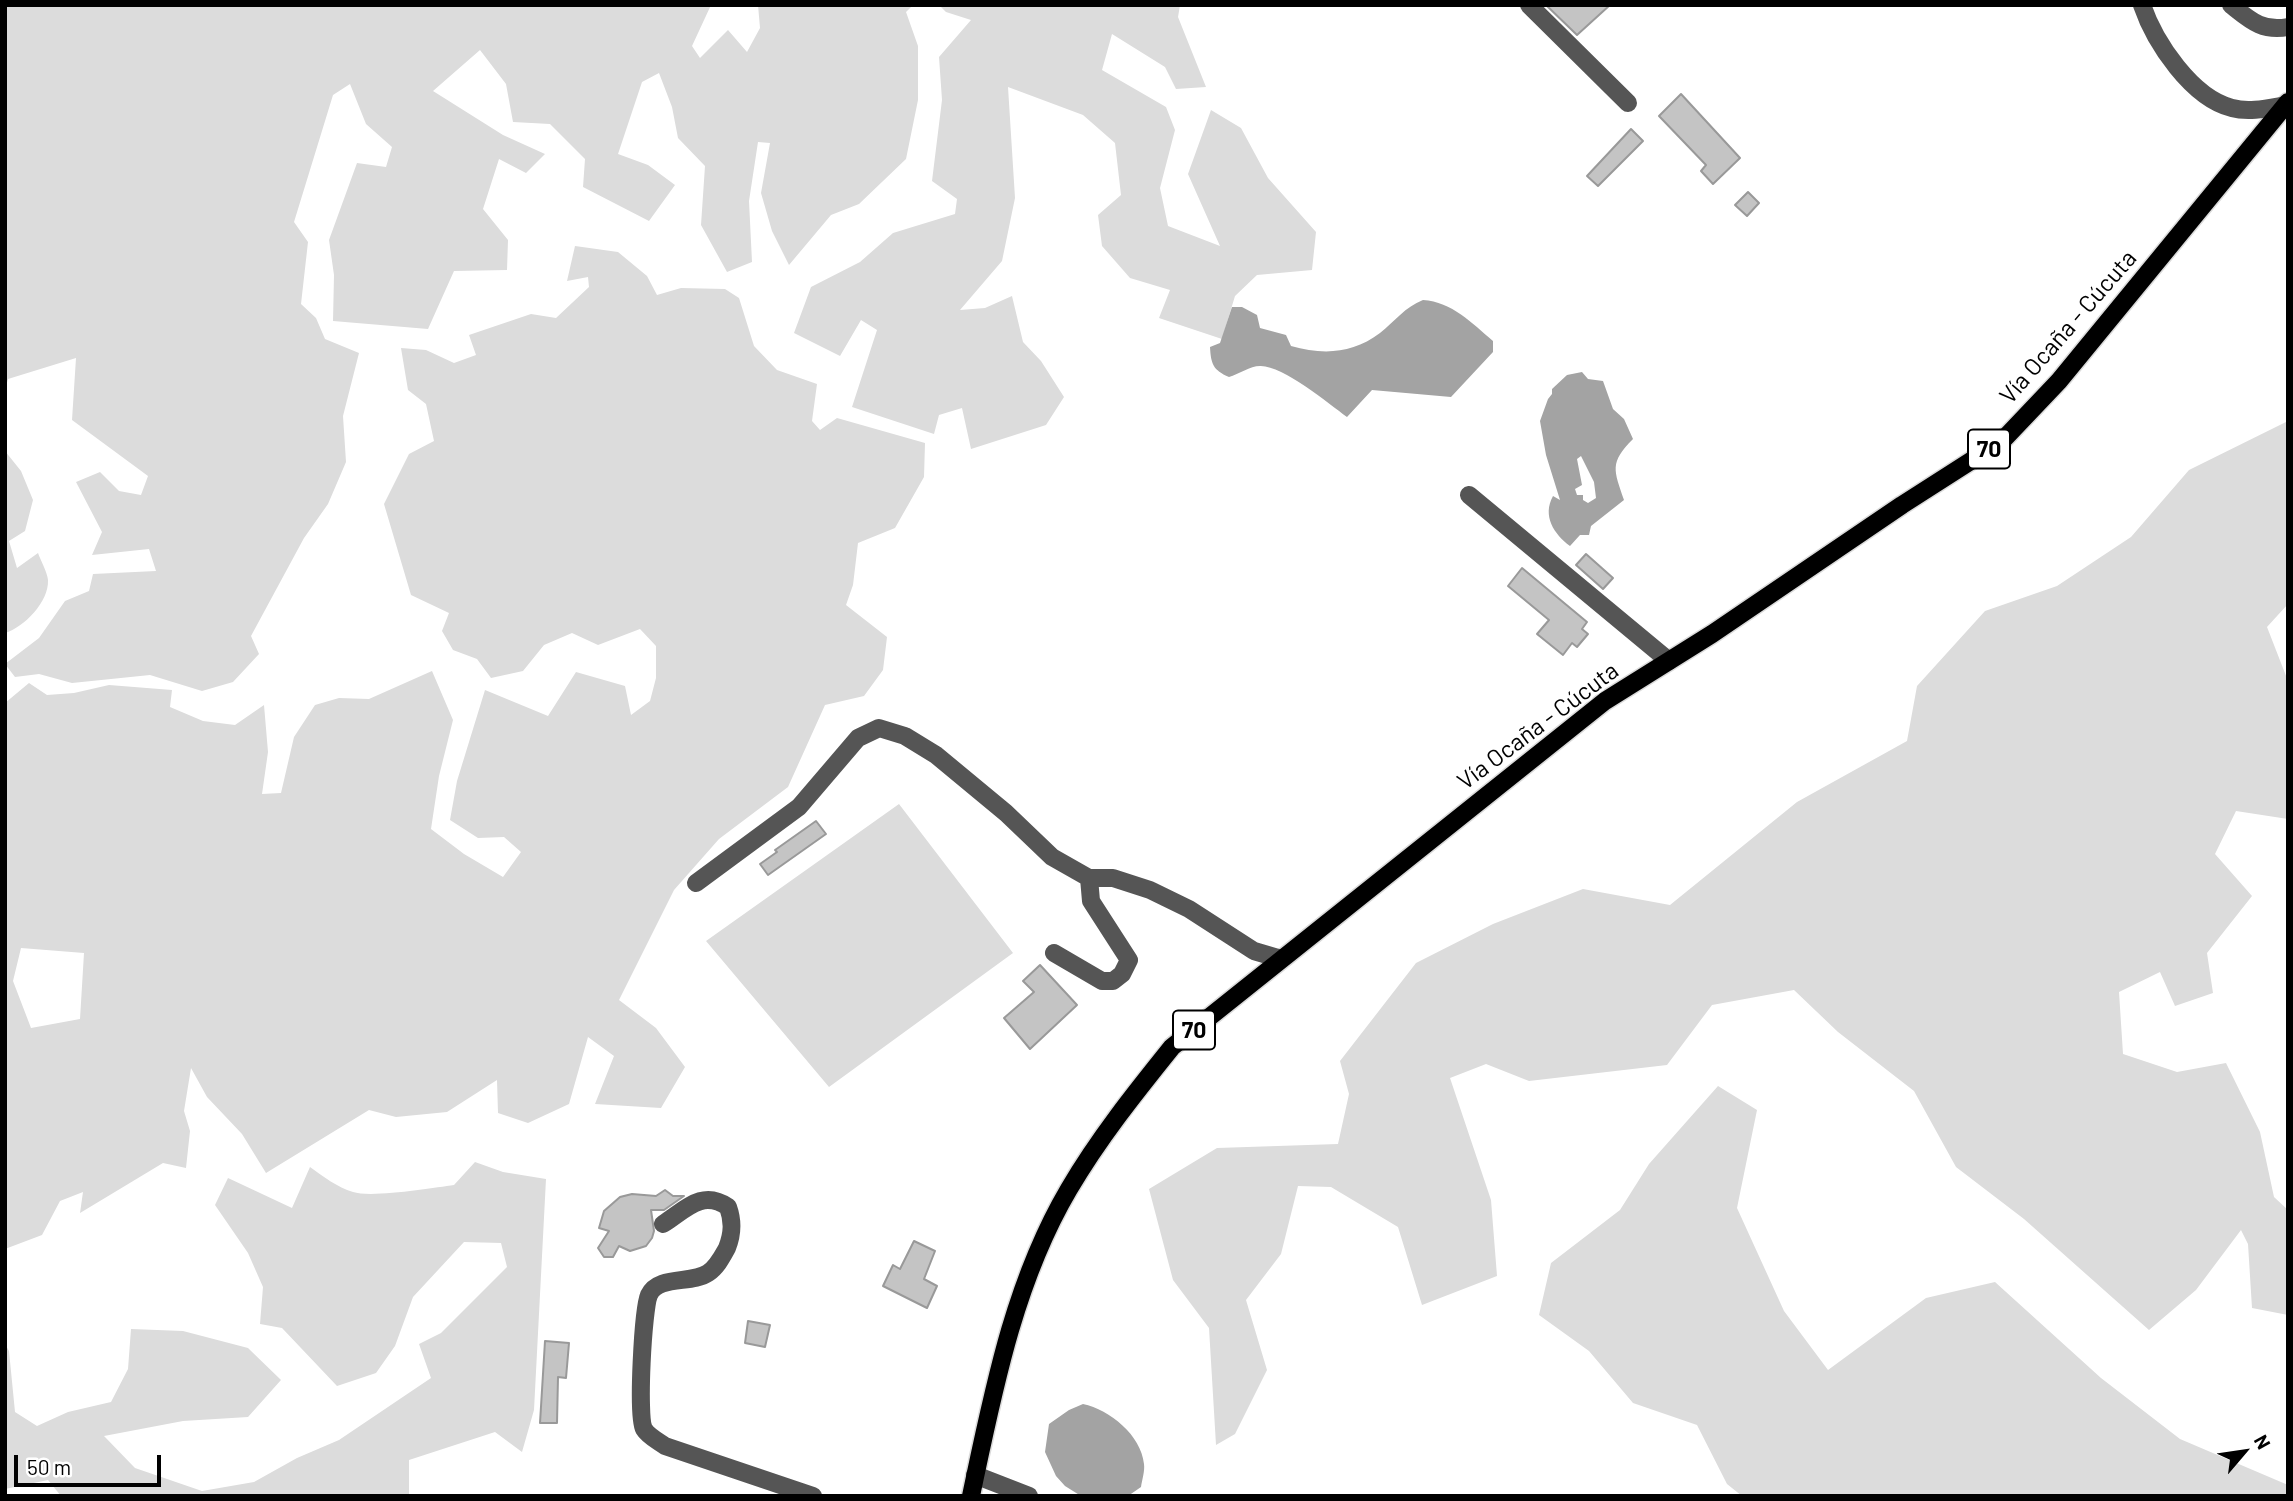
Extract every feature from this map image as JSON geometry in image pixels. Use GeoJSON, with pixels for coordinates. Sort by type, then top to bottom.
{"type":"FeatureCollection","features":[{"type":"Feature","properties":{"kind":"main road","name":"Vía Ocaña - Cúcuta"},"geometry":{"type":"LineString","coordinates":[[971,1496],[1001,1360],[1033,1263],[1068,1191],[1116,1116],[1172,1047],[1605,701],[2002,441],[2059,381],[2287,104]]}},
{"type":"Feature","properties":{"kind":"lane"},"geometry":{"type":"LineString","coordinates":[[1529,5],[1628,103]]}},
{"type":"Feature","properties":{"kind":"lane"},"geometry":{"type":"LineString","coordinates":[[2142,5],[2165,51],[2206,96],[2235,109],[2253,110],[2287,104]]}},
{"type":"Feature","properties":{"kind":"lane"},"geometry":{"type":"LineString","coordinates":[[2231,5],[2264,28],[2275,30],[2288,27]]}},
{"type":"Feature","properties":{"kind":"lane"},"geometry":{"type":"LineString","coordinates":[[1469,495],[1669,661]]}},
{"type":"Feature","properties":{"kind":"lane"},"geometry":{"type":"LineString","coordinates":[[696,883],[799,807],[859,738],[879,727],[905,736],[936,755],[1006,813],[1052,857],[1089,878],[1113,878],[1150,890],[1189,909],[1254,951],[1281,959]]}},
{"type":"Feature","properties":{"kind":"lane"},"geometry":{"type":"LineString","coordinates":[[1054,953],[1102,981],[1113,981],[1127,967],[1129,960],[1091,901],[1089,878]]}},
{"type":"Feature","properties":{"kind":"lane"},"geometry":{"type":"LineString","coordinates":[[663,1224],[700,1200],[711,1198],[728,1207],[733,1221],[729,1243],[720,1262],[706,1274],[665,1283],[649,1295],[640,1413],[644,1430],[665,1446],[813,1496]]}},
{"type":"Feature","properties":{"kind":"lane"},"geometry":{"type":"LineString","coordinates":[[975,1475],[1030,1496]]}},
{"type":"Feature","properties":{"kind":"shaded area"},"geometry":{"type":"Polygon","coordinates":[[[5,5],[711,5],[692,46],[700,58],[728,30],[747,52],[760,28],[758,5],[913,5],[906,12],[918,46],[918,100],[906,159],[859,204],[831,215],[789,265],[772,231],[761,193],[770,143],[758,142],[749,201],[752,262],[727,272],[701,225],[705,166],[678,138],[672,107],[659,73],[642,82],[618,154],[648,165],[675,185],[649,221],[583,187],[585,159],[550,124],[513,122],[506,84],[480,50],[433,91],[503,135],[545,154],[526,173],[499,159],[483,209],[508,240],[507,270],[454,271],[428,329],[333,321],[334,275],[329,240],[357,163],[386,167],[392,147],[366,124],[350,84],[333,95],[294,222],[308,242],[301,304],[316,318],[325,339],[359,353],[343,416],[346,462],[328,504],[304,538],[251,636],[259,654],[233,682],[202,691],[150,675],[72,683],[39,674],[15,677],[5,664],[39,638],[65,601],[89,591],[93,574],[156,571],[149,549],[92,555],[102,532],[76,482],[100,472],[119,491],[141,495],[148,476],[72,420],[76,358],[8,379],[5,390],[5,5]]]}},
{"type":"Feature","properties":{"kind":"shaded area"},"geometry":{"type":"Polygon","coordinates":[[[939,5],[1180,5],[1178,17],[1206,87],[1176,89],[1165,67],[1112,34],[1102,70],[1166,107],[1175,130],[1160,188],[1168,226],[1220,246],[1188,174],[1211,110],[1241,128],[1268,178],[1316,232],[1312,270],[1257,275],[1235,296],[1222,339],[1159,318],[1170,290],[1130,278],[1102,246],[1098,215],[1121,195],[1115,143],[1083,115],[1008,87],[1015,198],[1002,261],[960,310],[985,308],[1012,296],[1023,342],[1041,361],[1064,397],[1046,425],[971,449],[962,408],[939,415],[934,434],[852,407],[877,330],[861,320],[840,356],[794,333],[811,287],[860,262],[893,233],[955,214],[957,199],[932,181],[942,100],[939,57],[971,20],[946,12],[939,5]]]}},
{"type":"Feature","properties":{"kind":"shaded area"},"geometry":{"type":"Polygon","coordinates":[[[575,246],[618,252],[647,276],[657,295],[681,288],[725,289],[739,298],[754,346],[777,370],[817,384],[812,421],[820,430],[837,418],[925,443],[924,477],[895,528],[858,543],[853,585],[846,605],[887,637],[883,670],[864,696],[825,705],[788,787],[719,839],[674,890],[619,1000],[656,1028],[685,1067],[661,1108],[595,1104],[614,1056],[588,1037],[569,1104],[528,1123],[498,1113],[497,1080],[447,1112],[396,1117],[369,1110],[266,1173],[242,1134],[207,1097],[191,1068],[184,1111],[190,1131],[186,1168],[163,1163],[80,1213],[83,1192],[60,1201],[42,1235],[5,1249],[5,703],[29,683],[47,695],[74,693],[109,685],[172,690],[170,707],[203,721],[235,725],[264,705],[268,752],[262,794],[281,793],[294,737],[315,705],[339,698],[369,699],[432,671],[453,720],[439,776],[431,829],[464,854],[503,877],[521,852],[504,837],[478,838],[450,820],[457,781],[485,690],[548,716],[576,672],[625,686],[631,715],[650,701],[656,678],[656,646],[640,629],[598,645],[572,633],[544,645],[523,671],[491,678],[477,659],[453,650],[442,631],[449,613],[411,595],[384,504],[409,454],[434,441],[426,404],[408,390],[401,348],[426,350],[454,363],[476,355],[469,335],[531,314],[556,318],[589,287],[588,277],[567,281],[575,246]],[[21,948],[13,981],[31,1028],[80,1019],[84,953],[21,948]]]}},
{"type":"Feature","properties":{"kind":"shaded area"},"geometry":{"type":"Polygon","coordinates":[[[1423,300],[1452,309],[1493,341],[1493,352],[1451,397],[1372,390],[1347,417],[1305,386],[1269,367],[1256,366],[1229,377],[1219,372],[1212,362],[1210,347],[1220,343],[1232,307],[1242,307],[1257,315],[1260,328],[1286,335],[1291,346],[1314,351],[1337,351],[1369,340],[1405,310],[1423,300]]]}},
{"type":"Feature","properties":{"kind":"shaded area"},"geometry":{"type":"Polygon","coordinates":[[[1582,372],[1588,379],[1603,381],[1613,409],[1624,419],[1633,439],[1620,454],[1616,467],[1624,500],[1591,526],[1589,535],[1580,535],[1570,546],[1559,536],[1549,517],[1553,496],[1560,500],[1546,455],[1540,421],[1552,389],[1567,375],[1582,372]],[[1581,456],[1577,459],[1582,485],[1575,489],[1577,495],[1583,495],[1583,500],[1588,503],[1596,498],[1594,482],[1581,456]]]}},
{"type":"Feature","properties":{"kind":"shaded area"},"geometry":{"type":"Polygon","coordinates":[[[2288,421],[2288,604],[2267,627],[2288,681],[2288,819],[2236,811],[2215,854],[2252,896],[2207,953],[2213,993],[2175,1006],[2160,972],[2119,992],[2123,1054],[2177,1072],[2226,1063],[2260,1132],[2274,1197],[2288,1210],[2288,1315],[2252,1308],[2248,1244],[2241,1230],[2196,1290],[2149,1330],[2024,1219],[1956,1167],[1914,1091],[1838,1032],[1794,990],[1712,1005],[1667,1065],[1529,1081],[1486,1064],[1450,1078],[1491,1200],[1497,1276],[1422,1305],[1398,1227],[1331,1187],[1298,1186],[1281,1254],[1246,1300],[1267,1370],[1235,1434],[1216,1445],[1209,1328],[1173,1280],[1149,1189],[1217,1148],[1338,1144],[1349,1094],[1340,1061],[1416,963],[1493,924],[1583,889],[1670,905],[1797,802],[1907,741],[1917,686],[1985,611],[2057,586],[2131,537],[2189,470],[2288,421]]]}},
{"type":"Feature","properties":{"kind":"shaded area"},"geometry":{"type":"Polygon","coordinates":[[[5,451],[21,471],[33,500],[25,531],[9,541],[17,568],[38,553],[48,580],[44,597],[34,613],[5,633],[5,451]]]}},
{"type":"Feature","properties":{"kind":"shaded area"},"geometry":{"type":"Polygon","coordinates":[[[899,804],[1013,953],[829,1087],[706,941],[899,804]]]}},
{"type":"Feature","properties":{"kind":"shaded area"},"geometry":{"type":"Polygon","coordinates":[[[1718,1086],[1757,1110],[1737,1208],[1784,1311],[1828,1370],[1926,1298],[1995,1282],[2101,1378],[2180,1439],[2288,1485],[2288,1496],[1742,1496],[1727,1484],[1697,1425],[1633,1403],[1589,1351],[1539,1315],[1551,1263],[1620,1210],[1649,1164],[1718,1086]]]}},
{"type":"Feature","properties":{"kind":"shaded area"},"geometry":{"type":"Polygon","coordinates":[[[475,1162],[503,1172],[546,1179],[534,1410],[522,1452],[495,1432],[409,1460],[409,1496],[61,1496],[48,1480],[5,1489],[5,1344],[9,1351],[15,1412],[37,1426],[68,1412],[111,1402],[128,1369],[131,1329],[183,1331],[248,1348],[281,1380],[248,1417],[183,1421],[104,1436],[135,1468],[202,1491],[254,1482],[297,1458],[339,1440],[431,1378],[419,1344],[441,1333],[507,1267],[501,1243],[464,1242],[413,1297],[395,1346],[376,1373],[337,1386],[282,1328],[260,1324],[263,1287],[248,1253],[215,1205],[228,1178],[292,1208],[310,1167],[347,1190],[373,1194],[454,1185],[475,1162]]]}},
{"type":"Feature","properties":{"kind":"shaded area"},"geometry":{"type":"Polygon","coordinates":[[[1083,1404],[1104,1412],[1122,1425],[1142,1453],[1144,1464],[1141,1487],[1128,1496],[1081,1496],[1065,1486],[1056,1476],[1045,1452],[1049,1424],[1083,1404]]]}},
{"type":"Feature","properties":{"kind":"building"},"geometry":{"type":"Polygon","coordinates":[[[1546,5],[1610,5],[1577,35],[1546,5]]]}},
{"type":"Feature","properties":{"kind":"building"},"geometry":{"type":"Polygon","coordinates":[[[1681,94],[1740,158],[1713,184],[1701,171],[1706,165],[1659,116],[1681,94]]]}},
{"type":"Feature","properties":{"kind":"building"},"geometry":{"type":"Polygon","coordinates":[[[1631,129],[1643,141],[1598,186],[1587,176],[1631,129]]]}},
{"type":"Feature","properties":{"kind":"building"},"geometry":{"type":"Polygon","coordinates":[[[1748,192],[1759,203],[1747,216],[1735,205],[1748,192]]]}},
{"type":"Feature","properties":{"kind":"building"},"geometry":{"type":"Polygon","coordinates":[[[1586,554],[1613,578],[1603,589],[1576,565],[1586,554]]]}},
{"type":"Feature","properties":{"kind":"building"},"geometry":{"type":"Polygon","coordinates":[[[1522,568],[1587,622],[1582,629],[1588,634],[1577,647],[1572,643],[1563,655],[1537,634],[1549,620],[1508,586],[1522,568]]]}},
{"type":"Feature","properties":{"kind":"building"},"geometry":{"type":"Polygon","coordinates":[[[816,821],[826,834],[768,875],[760,864],[816,821]]]}},
{"type":"Feature","properties":{"kind":"building"},"geometry":{"type":"Polygon","coordinates":[[[1040,965],[1077,1005],[1030,1049],[1004,1018],[1034,992],[1023,981],[1040,965]]]}},
{"type":"Feature","properties":{"kind":"building"},"geometry":{"type":"Polygon","coordinates":[[[665,1190],[673,1196],[684,1196],[664,1210],[651,1210],[654,1231],[646,1246],[630,1251],[619,1246],[613,1257],[604,1257],[598,1248],[609,1231],[599,1228],[604,1211],[620,1197],[632,1194],[656,1196],[665,1190]]]}},
{"type":"Feature","properties":{"kind":"building"},"geometry":{"type":"Polygon","coordinates":[[[914,1241],[935,1251],[924,1279],[937,1286],[927,1308],[883,1286],[893,1265],[900,1269],[914,1241]]]}},
{"type":"Feature","properties":{"kind":"building"},"geometry":{"type":"Polygon","coordinates":[[[748,1321],[770,1325],[765,1347],[745,1343],[748,1321]]]}},
{"type":"Feature","properties":{"kind":"building"},"geometry":{"type":"Polygon","coordinates":[[[545,1341],[569,1343],[566,1378],[558,1377],[557,1423],[540,1423],[545,1341]]]}}]}
